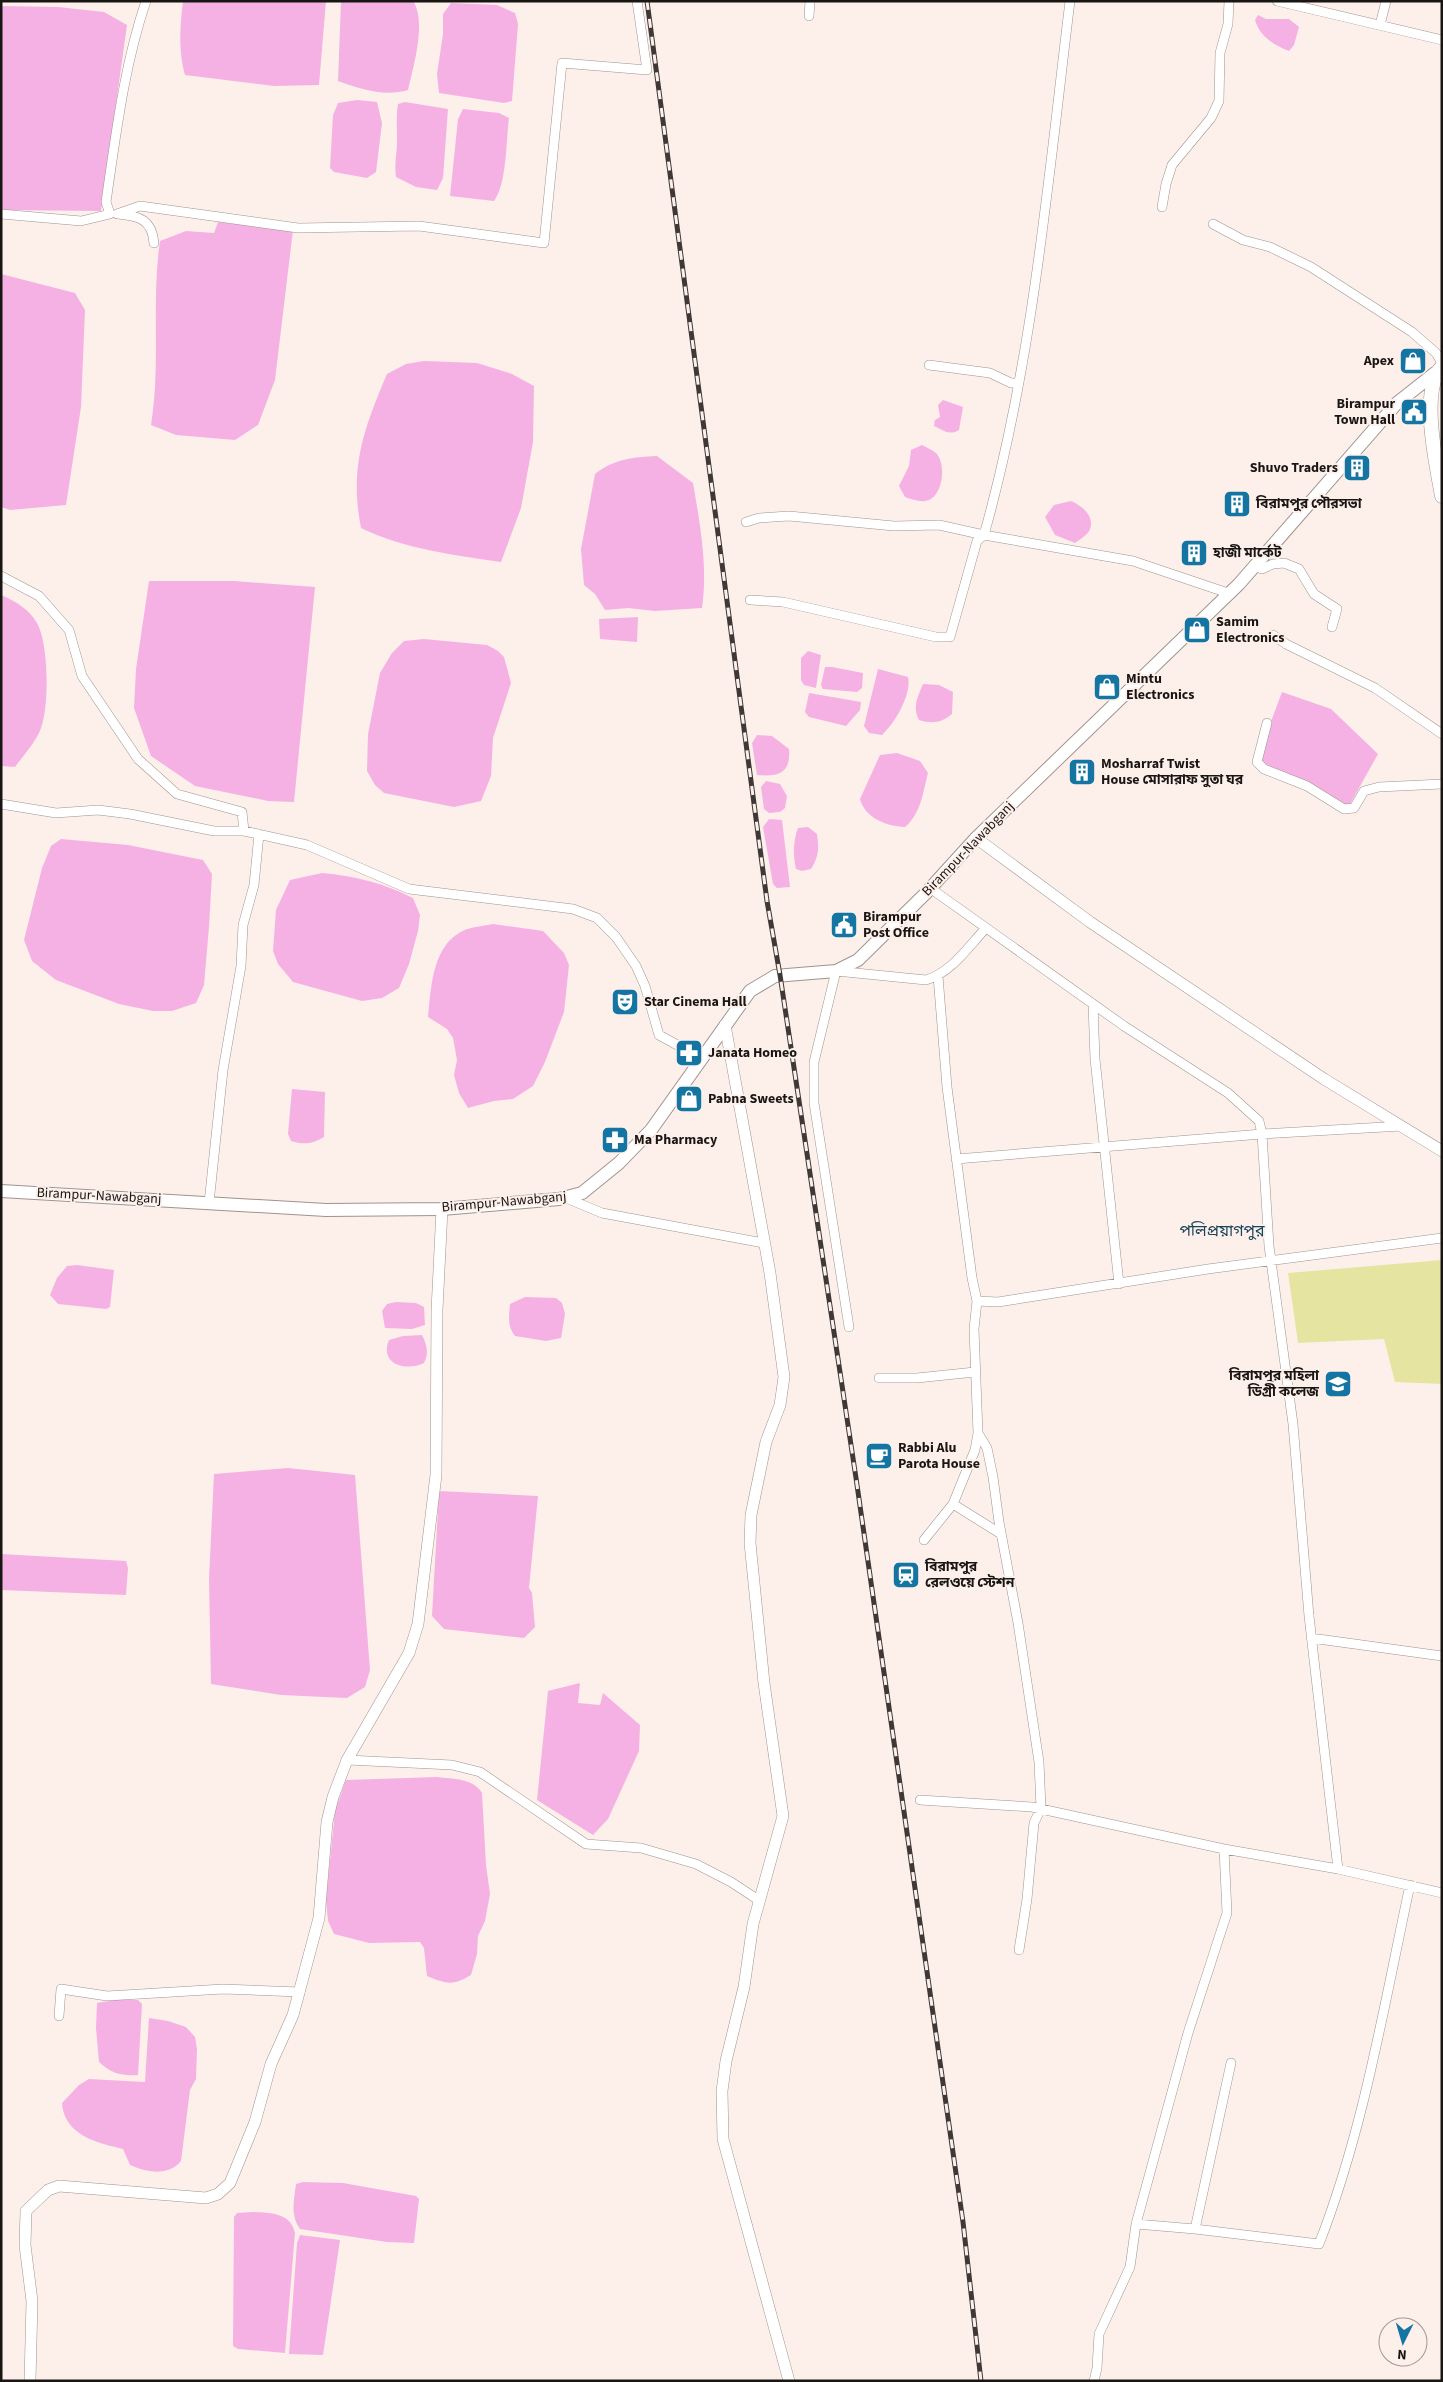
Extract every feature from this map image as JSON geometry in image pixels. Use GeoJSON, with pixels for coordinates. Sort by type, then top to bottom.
{"type":"FeatureCollection","features":[{"type":"Feature","properties":{"kind":"main road"},"geometry":{"type":"LineString","coordinates":[[1440,368],[1431,408],[1435,465],[1442,496]]}},
{"type":"Feature","properties":{"kind":"main road","name":"Birampur-Nawabganj"},"geometry":{"type":"LineString","coordinates":[[1,1191],[326,1210],[442,1209],[566,1198],[582,1193],[619,1163],[651,1130],[750,991],[763,982],[782,975],[836,972],[858,960],[930,888],[976,838],[1228,593],[1397,403],[1440,368]]}},
{"type":"Feature","properties":{"kind":"street"},"geometry":{"type":"LineString","coordinates":[[146,1],[135,36],[118,112],[106,202],[114,214],[145,221],[152,229],[154,243]]}},
{"type":"Feature","properties":{"kind":"street"},"geometry":{"type":"LineString","coordinates":[[1,214],[81,221],[140,206],[298,228],[419,226],[544,243],[562,63],[647,70],[637,1]]}},
{"type":"Feature","properties":{"kind":"street"},"geometry":{"type":"LineString","coordinates":[[809,16],[810,1]]}},
{"type":"Feature","properties":{"kind":"street"},"geometry":{"type":"LineString","coordinates":[[750,600],[783,602],[936,637],[950,637],[977,541],[984,535],[1003,468],[1039,255],[1070,1]]}},
{"type":"Feature","properties":{"kind":"street"},"geometry":{"type":"LineString","coordinates":[[1162,207],[1172,165],[1210,118],[1219,101],[1220,53],[1228,24],[1229,1]]}},
{"type":"Feature","properties":{"kind":"street"},"geometry":{"type":"LineString","coordinates":[[1277,1],[1442,40]]}},
{"type":"Feature","properties":{"kind":"street"},"geometry":{"type":"LineString","coordinates":[[1380,25],[1386,1]]}},
{"type":"Feature","properties":{"kind":"street"},"geometry":{"type":"LineString","coordinates":[[1213,224],[1243,240],[1270,247],[1312,266],[1412,332],[1436,353],[1440,368]]}},
{"type":"Feature","properties":{"kind":"street"},"geometry":{"type":"LineString","coordinates":[[929,365],[990,373],[1012,383],[1018,383]]}},
{"type":"Feature","properties":{"kind":"street"},"geometry":{"type":"LineString","coordinates":[[746,522],[759,518],[789,516],[894,526],[939,524],[984,535],[1133,561],[1228,593]]}},
{"type":"Feature","properties":{"kind":"street"},"geometry":{"type":"LineString","coordinates":[[1253,566],[1262,569],[1284,562],[1299,569],[1314,594],[1337,609],[1332,627]]}},
{"type":"Feature","properties":{"kind":"street"},"geometry":{"type":"LineString","coordinates":[[1,576],[39,596],[70,630],[82,676],[138,759],[177,794],[242,812],[244,831]]}},
{"type":"Feature","properties":{"kind":"street"},"geometry":{"type":"LineString","coordinates":[[1273,635],[1286,644],[1375,688],[1442,734]]}},
{"type":"Feature","properties":{"kind":"street"},"geometry":{"type":"LineString","coordinates":[[1267,723],[1257,762],[1264,770],[1307,786],[1344,809],[1354,808],[1364,791],[1379,787],[1442,784]]}},
{"type":"Feature","properties":{"kind":"street"},"geometry":{"type":"LineString","coordinates":[[1,804],[56,813],[98,810],[130,814],[214,831],[244,831],[307,845],[409,890],[573,909],[597,918],[616,937],[636,966],[645,986],[659,1035],[701,1058]]}},
{"type":"Feature","properties":{"kind":"street"},"geometry":{"type":"LineString","coordinates":[[209,1203],[223,1070],[242,966],[243,925],[254,885],[259,834]]}},
{"type":"Feature","properties":{"kind":"street"},"geometry":{"type":"LineString","coordinates":[[976,838],[1090,922],[1324,1079],[1442,1150]]}},
{"type":"Feature","properties":{"kind":"street"},"geometry":{"type":"LineString","coordinates":[[930,888],[1093,1004],[1228,1093],[1258,1120],[1262,1134],[1270,1262],[1293,1424],[1311,1638],[1338,1869]]}},
{"type":"Feature","properties":{"kind":"street"},"geometry":{"type":"LineString","coordinates":[[849,1327],[814,1103],[814,1062],[836,972],[926,980],[938,976],[947,970],[986,928]]}},
{"type":"Feature","properties":{"kind":"street"},"geometry":{"type":"LineString","coordinates":[[924,1540],[954,1504],[975,1450],[978,1433],[975,1372],[977,1301],[947,1087],[938,976]]}},
{"type":"Feature","properties":{"kind":"street"},"geometry":{"type":"LineString","coordinates":[[1093,1004],[1095,1059],[1119,1284]]}},
{"type":"Feature","properties":{"kind":"street"},"geometry":{"type":"LineString","coordinates":[[725,1025],[764,1243],[784,1377],[780,1405],[766,1442],[751,1515],[750,1543],[764,1683],[783,1816],[753,1924],[741,2000],[726,2061],[722,2091],[723,2139],[789,2381]]}},
{"type":"Feature","properties":{"kind":"street"},"geometry":{"type":"LineString","coordinates":[[956,1159],[1262,1134],[1402,1126]]}},
{"type":"Feature","properties":{"kind":"street"},"geometry":{"type":"LineString","coordinates":[[566,1198],[602,1212],[764,1243]]}},
{"type":"Feature","properties":{"kind":"street"},"geometry":{"type":"LineString","coordinates":[[30,2381],[32,2301],[25,2245],[26,2211],[48,2190],[59,2186],[206,2198],[218,2194],[230,2183],[242,2156],[271,2064],[293,2015],[319,1918],[327,1822],[333,1797],[347,1760],[409,1653],[418,1624],[436,1475],[437,1310],[442,1209]]}},
{"type":"Feature","properties":{"kind":"street"},"geometry":{"type":"LineString","coordinates":[[977,1301],[998,1302],[1442,1238]]}},
{"type":"Feature","properties":{"kind":"street"},"geometry":{"type":"LineString","coordinates":[[879,1378],[917,1378],[975,1372]]}},
{"type":"Feature","properties":{"kind":"street"},"geometry":{"type":"LineString","coordinates":[[978,1433],[987,1448],[1039,1762],[1040,1808],[1034,1824],[1027,1899],[1019,1950]]}},
{"type":"Feature","properties":{"kind":"street"},"geometry":{"type":"LineString","coordinates":[[954,1504],[1001,1534]]}},
{"type":"Feature","properties":{"kind":"street"},"geometry":{"type":"LineString","coordinates":[[1311,1638],[1442,1656]]}},
{"type":"Feature","properties":{"kind":"street"},"geometry":{"type":"LineString","coordinates":[[347,1760],[452,1765],[480,1772],[586,1844],[641,1848],[687,1861],[731,1882],[760,1902]]}},
{"type":"Feature","properties":{"kind":"street"},"geometry":{"type":"LineString","coordinates":[[920,1800],[1040,1808],[1224,1849],[1338,1869],[1442,1893]]}},
{"type":"Feature","properties":{"kind":"street"},"geometry":{"type":"LineString","coordinates":[[1094,2381],[1097,2368],[1099,2334],[1130,2267],[1136,2224],[1188,2033],[1227,1913],[1224,1849]]}},
{"type":"Feature","properties":{"kind":"street"},"geometry":{"type":"LineString","coordinates":[[1136,2224],[1196,2229],[1319,2244],[1335,2202],[1373,2061],[1410,1885]]}},
{"type":"Feature","properties":{"kind":"street"},"geometry":{"type":"LineString","coordinates":[[59,2016],[61,1989],[107,1996],[223,1989],[300,1992]]}},
{"type":"Feature","properties":{"kind":"street"},"geometry":{"type":"LineString","coordinates":[[1196,2229],[1232,2063]]}},
{"type":"Feature","properties":{"kind":"green space"},"geometry":{"type":"Polygon","coordinates":[[[1442,1260],[1442,1384],[1395,1382],[1384,1339],[1298,1343],[1288,1273],[1442,1260]]]}},
{"type":"Feature","properties":{"kind":"shaded area"},"geometry":{"type":"Polygon","coordinates":[[[183,1],[326,1],[319,85],[274,86],[185,75],[180,47],[183,1]]]}},
{"type":"Feature","properties":{"kind":"shaded area"},"geometry":{"type":"Polygon","coordinates":[[[341,1],[413,1],[419,20],[419,32],[408,90],[390,93],[382,92],[338,81],[341,1]]]}},
{"type":"Feature","properties":{"kind":"shaded area"},"geometry":{"type":"Polygon","coordinates":[[[451,3],[497,5],[515,13],[518,24],[512,101],[504,103],[439,93],[437,74],[443,34],[443,14],[451,3]]]}},
{"type":"Feature","properties":{"kind":"shaded area"},"geometry":{"type":"Polygon","coordinates":[[[1,6],[58,7],[104,12],[127,25],[101,211],[1,210],[1,6]]]}},
{"type":"Feature","properties":{"kind":"shaded area"},"geometry":{"type":"Polygon","coordinates":[[[1258,15],[1266,19],[1289,19],[1299,27],[1294,45],[1289,51],[1264,36],[1255,20],[1258,15]]]}},
{"type":"Feature","properties":{"kind":"shaded area"},"geometry":{"type":"Polygon","coordinates":[[[357,100],[377,102],[382,123],[376,172],[367,178],[334,172],[330,168],[333,115],[338,103],[357,100]]]}},
{"type":"Feature","properties":{"kind":"shaded area"},"geometry":{"type":"Polygon","coordinates":[[[405,102],[448,109],[443,178],[437,190],[416,187],[396,177],[397,109],[398,104],[405,102]]]}},
{"type":"Feature","properties":{"kind":"shaded area"},"geometry":{"type":"Polygon","coordinates":[[[463,109],[499,113],[509,118],[504,173],[494,201],[450,196],[458,119],[463,109]]]}},
{"type":"Feature","properties":{"kind":"shaded area"},"geometry":{"type":"Polygon","coordinates":[[[218,222],[293,230],[275,380],[258,425],[235,440],[176,435],[151,425],[155,379],[157,264],[160,241],[186,231],[214,233],[218,222]]]}},
{"type":"Feature","properties":{"kind":"shaded area"},"geometry":{"type":"Polygon","coordinates":[[[1,274],[75,293],[85,310],[81,407],[66,505],[10,510],[1,507],[1,274]]]}},
{"type":"Feature","properties":{"kind":"shaded area"},"geometry":{"type":"Polygon","coordinates":[[[424,361],[477,363],[512,374],[534,386],[533,442],[521,508],[501,562],[447,554],[412,546],[361,528],[357,486],[358,467],[361,449],[372,412],[387,374],[406,364],[424,361]]]}},
{"type":"Feature","properties":{"kind":"shaded area"},"geometry":{"type":"Polygon","coordinates":[[[943,400],[963,407],[959,430],[955,432],[946,432],[934,426],[935,420],[940,417],[938,405],[943,400]]]}},
{"type":"Feature","properties":{"kind":"shaded area"},"geometry":{"type":"Polygon","coordinates":[[[922,445],[936,453],[942,472],[936,494],[931,499],[925,501],[905,497],[899,486],[909,466],[911,450],[922,445]]]}},
{"type":"Feature","properties":{"kind":"shaded area"},"geometry":{"type":"Polygon","coordinates":[[[657,456],[693,483],[704,561],[702,608],[655,611],[628,608],[605,610],[595,594],[584,585],[581,549],[595,474],[617,462],[640,457],[657,456]]]}},
{"type":"Feature","properties":{"kind":"shaded area"},"geometry":{"type":"Polygon","coordinates":[[[1071,501],[1079,505],[1089,515],[1091,520],[1088,533],[1075,543],[1055,535],[1045,517],[1054,505],[1071,501]]]}},
{"type":"Feature","properties":{"kind":"shaded area"},"geometry":{"type":"Polygon","coordinates":[[[149,581],[234,581],[315,587],[294,802],[268,801],[195,786],[151,756],[134,708],[136,669],[149,581]]]}},
{"type":"Feature","properties":{"kind":"shaded area"},"geometry":{"type":"Polygon","coordinates":[[[1,595],[21,606],[34,618],[41,633],[46,661],[47,678],[43,723],[37,737],[15,767],[1,766],[1,595]]]}},
{"type":"Feature","properties":{"kind":"shaded area"},"geometry":{"type":"Polygon","coordinates":[[[638,617],[637,642],[600,639],[599,619],[638,617]]]}},
{"type":"Feature","properties":{"kind":"shaded area"},"geometry":{"type":"Polygon","coordinates":[[[424,639],[487,645],[504,657],[511,683],[493,738],[491,776],[481,801],[454,807],[384,793],[375,785],[367,771],[368,734],[380,673],[392,653],[404,641],[424,639]]]}},
{"type":"Feature","properties":{"kind":"shaded area"},"geometry":{"type":"Polygon","coordinates":[[[808,651],[821,655],[816,688],[804,685],[801,680],[801,658],[808,651]]]}},
{"type":"Feature","properties":{"kind":"shaded area"},"geometry":{"type":"Polygon","coordinates":[[[825,667],[863,673],[862,688],[857,692],[823,689],[821,685],[825,667]]]}},
{"type":"Feature","properties":{"kind":"shaded area"},"geometry":{"type":"Polygon","coordinates":[[[878,669],[908,677],[909,684],[901,708],[882,735],[869,733],[864,726],[878,669]]]}},
{"type":"Feature","properties":{"kind":"shaded area"},"geometry":{"type":"Polygon","coordinates":[[[923,684],[939,685],[953,692],[952,714],[936,722],[919,720],[916,706],[923,684]]]}},
{"type":"Feature","properties":{"kind":"shaded area"},"geometry":{"type":"Polygon","coordinates":[[[1282,692],[1331,709],[1378,754],[1349,806],[1309,783],[1261,764],[1263,743],[1282,692]]]}},
{"type":"Feature","properties":{"kind":"shaded area"},"geometry":{"type":"Polygon","coordinates":[[[809,693],[861,702],[860,710],[846,726],[809,717],[805,712],[809,693]]]}},
{"type":"Feature","properties":{"kind":"shaded area"},"geometry":{"type":"Polygon","coordinates":[[[757,735],[772,736],[789,749],[788,763],[782,772],[772,775],[757,775],[752,743],[757,735]]]}},
{"type":"Feature","properties":{"kind":"shaded area"},"geometry":{"type":"Polygon","coordinates":[[[897,753],[920,761],[928,773],[918,809],[915,816],[905,827],[877,820],[866,811],[860,799],[880,755],[897,753]]]}},
{"type":"Feature","properties":{"kind":"shaded area"},"geometry":{"type":"Polygon","coordinates":[[[766,781],[780,784],[787,796],[785,808],[780,812],[769,813],[764,809],[761,787],[766,781]]]}},
{"type":"Feature","properties":{"kind":"shaded area"},"geometry":{"type":"Polygon","coordinates":[[[769,819],[782,820],[790,887],[777,888],[773,884],[763,827],[769,819]]]}},
{"type":"Feature","properties":{"kind":"shaded area"},"geometry":{"type":"Polygon","coordinates":[[[808,827],[817,834],[818,852],[811,869],[802,871],[796,869],[794,843],[798,828],[808,827]]]}},
{"type":"Feature","properties":{"kind":"shaded area"},"geometry":{"type":"Polygon","coordinates":[[[61,839],[128,845],[203,860],[212,874],[204,985],[196,1003],[172,1011],[153,1011],[119,1004],[56,980],[32,961],[24,940],[42,868],[51,846],[61,839]]]}},
{"type":"Feature","properties":{"kind":"shaded area"},"geometry":{"type":"Polygon","coordinates":[[[322,873],[369,881],[413,898],[420,915],[418,931],[409,964],[399,988],[382,998],[362,1001],[293,982],[278,964],[273,951],[276,910],[290,880],[322,873]]]}},
{"type":"Feature","properties":{"kind":"shaded area"},"geometry":{"type":"Polygon","coordinates":[[[493,924],[543,931],[564,953],[569,965],[564,1012],[545,1062],[533,1086],[513,1099],[494,1101],[468,1108],[459,1093],[454,1075],[457,1060],[453,1038],[447,1029],[428,1017],[430,994],[438,959],[450,940],[467,929],[493,924]]]}},
{"type":"Feature","properties":{"kind":"shaded area"},"geometry":{"type":"Polygon","coordinates":[[[292,1089],[325,1092],[324,1137],[308,1143],[291,1141],[288,1134],[292,1089]]]}},
{"type":"Feature","properties":{"kind":"shaded area"},"geometry":{"type":"Polygon","coordinates":[[[77,1265],[114,1270],[110,1307],[106,1309],[58,1304],[50,1295],[57,1278],[67,1266],[77,1265]]]}},
{"type":"Feature","properties":{"kind":"shaded area"},"geometry":{"type":"Polygon","coordinates":[[[525,1297],[556,1298],[562,1303],[565,1314],[561,1338],[546,1341],[515,1336],[510,1325],[510,1304],[525,1297]]]}},
{"type":"Feature","properties":{"kind":"shaded area"},"geometry":{"type":"Polygon","coordinates":[[[396,1302],[416,1303],[424,1307],[425,1325],[412,1329],[385,1328],[382,1311],[387,1304],[396,1302]]]}},
{"type":"Feature","properties":{"kind":"shaded area"},"geometry":{"type":"Polygon","coordinates":[[[422,1335],[427,1349],[424,1363],[410,1367],[396,1364],[391,1360],[387,1348],[389,1340],[403,1336],[422,1335]]]}},
{"type":"Feature","properties":{"kind":"shaded area"},"geometry":{"type":"Polygon","coordinates":[[[288,1468],[355,1475],[370,1670],[365,1687],[347,1698],[281,1695],[211,1684],[209,1579],[214,1474],[288,1468]]]}},
{"type":"Feature","properties":{"kind":"shaded area"},"geometry":{"type":"Polygon","coordinates":[[[439,1491],[538,1496],[529,1588],[532,1593],[535,1627],[524,1638],[444,1629],[432,1616],[439,1491]]]}},
{"type":"Feature","properties":{"kind":"shaded area"},"geometry":{"type":"Polygon","coordinates":[[[1,1554],[126,1561],[128,1568],[126,1595],[1,1590],[1,1554]]]}},
{"type":"Feature","properties":{"kind":"shaded area"},"geometry":{"type":"Polygon","coordinates":[[[580,1683],[578,1703],[600,1705],[603,1693],[640,1725],[639,1751],[608,1819],[593,1835],[537,1800],[548,1691],[580,1683]]]}},
{"type":"Feature","properties":{"kind":"shaded area"},"geometry":{"type":"Polygon","coordinates":[[[437,1777],[468,1782],[473,1784],[482,1793],[486,1865],[490,1894],[485,1921],[478,1936],[477,1954],[471,1975],[459,1981],[449,1983],[427,1976],[424,1948],[420,1942],[369,1943],[334,1934],[328,1921],[326,1901],[335,1811],[346,1780],[437,1777]]]}},
{"type":"Feature","properties":{"kind":"shaded area"},"geometry":{"type":"Polygon","coordinates":[[[115,2000],[138,2000],[142,2004],[138,2075],[117,2073],[99,2062],[96,2028],[97,2003],[115,2000]]]}},
{"type":"Feature","properties":{"kind":"shaded area"},"geometry":{"type":"Polygon","coordinates":[[[149,2018],[168,2021],[186,2027],[195,2037],[197,2049],[196,2079],[190,2090],[181,2161],[170,2169],[157,2172],[143,2170],[130,2165],[123,2149],[103,2144],[75,2130],[64,2114],[62,2103],[79,2085],[89,2079],[145,2082],[149,2018]]]}},
{"type":"Feature","properties":{"kind":"shaded area"},"geometry":{"type":"Polygon","coordinates":[[[303,2182],[343,2183],[416,2196],[419,2199],[414,2243],[387,2242],[300,2229],[295,2218],[294,2202],[296,2184],[303,2182]]]}},
{"type":"Feature","properties":{"kind":"shaded area"},"geometry":{"type":"Polygon","coordinates":[[[253,2212],[279,2215],[285,2218],[293,2226],[295,2233],[285,2353],[238,2349],[233,2346],[234,2217],[237,2213],[253,2212]]]}},
{"type":"Feature","properties":{"kind":"shaded area"},"geometry":{"type":"Polygon","coordinates":[[[300,2235],[340,2240],[323,2355],[289,2354],[297,2243],[300,2235]]]}},
{"type":"Feature","properties":{"kind":"railway"},"geometry":{"type":"LineString","coordinates":[[647,1],[767,901],[780,975],[856,1478],[963,2222],[981,2381]]}},
{"type":"Feature","properties":{"kind":"place","name":"Apex"},"geometry":{"type":"Point","coordinates":[1413,361]}},
{"type":"Feature","properties":{"kind":"place","name":"Birampur Town Hall"},"geometry":{"type":"Point","coordinates":[1414,412]}},
{"type":"Feature","properties":{"kind":"place","name":"Shuvo Traders"},"geometry":{"type":"Point","coordinates":[1357,468]}},
{"type":"Feature","properties":{"kind":"place","name":"বিরামপুর পৌরসভা"},"geometry":{"type":"Point","coordinates":[1237,504]}},
{"type":"Feature","properties":{"kind":"place","name":"হাজী মার্কেট"},"geometry":{"type":"Point","coordinates":[1194,553]}},
{"type":"Feature","properties":{"kind":"place","name":"Samim Electronics"},"geometry":{"type":"Point","coordinates":[1197,630]}},
{"type":"Feature","properties":{"kind":"place","name":"Mintu Electronics"},"geometry":{"type":"Point","coordinates":[1107,687]}},
{"type":"Feature","properties":{"kind":"place","name":"Mosharraf Twist House মোসারাফ সুতা ঘর"},"geometry":{"type":"Point","coordinates":[1082,772]}},
{"type":"Feature","properties":{"kind":"place","name":"Birampur Post Office"},"geometry":{"type":"Point","coordinates":[844,925]}},
{"type":"Feature","properties":{"kind":"place","name":"Star Cinema Hall"},"geometry":{"type":"Point","coordinates":[625,1002]}},
{"type":"Feature","properties":{"kind":"place","name":"Janata Homeo"},"geometry":{"type":"Point","coordinates":[689,1053]}},
{"type":"Feature","properties":{"kind":"place","name":"Pabna Sweets"},"geometry":{"type":"Point","coordinates":[689,1099]}},
{"type":"Feature","properties":{"kind":"place","name":"Ma Pharmacy"},"geometry":{"type":"Point","coordinates":[615,1140]}},
{"type":"Feature","properties":{"kind":"place","name":"বিরামপুর মহিলা ডিগ্রী কলেজ"},"geometry":{"type":"Point","coordinates":[1338,1384]}},
{"type":"Feature","properties":{"kind":"place","name":"Rabbi Alu Parota House"},"geometry":{"type":"Point","coordinates":[879,1456]}},
{"type":"Feature","properties":{"kind":"place","name":"বিরামপুর রেলওয়ে স্টেশন"},"geometry":{"type":"Point","coordinates":[906,1575]}},
{"type":"Feature","properties":{"kind":"district","name":"পলিপ্রয়াগপুর"},"geometry":{"type":"Point","coordinates":[1222,1231]}}]}
